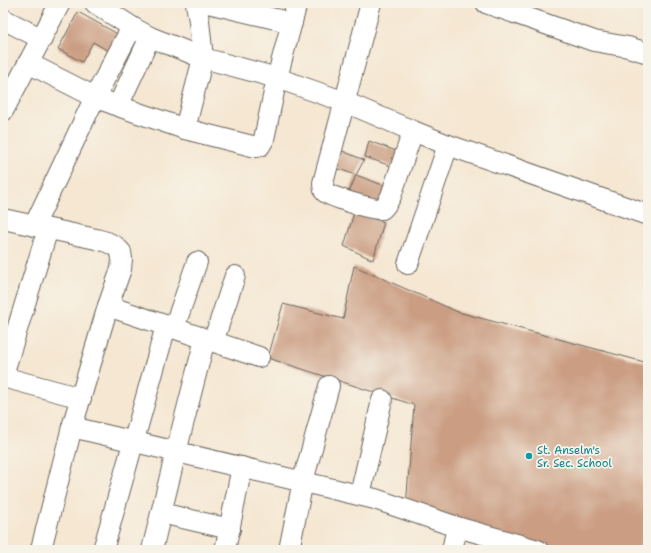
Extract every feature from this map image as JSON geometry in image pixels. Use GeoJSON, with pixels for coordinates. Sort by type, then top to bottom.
{"type":"FeatureCollection","features":[{"type":"Feature","properties":{"kind":"street"},"geometry":{"type":"LineString","coordinates":[[5,102],[42,39],[60,3]]}},
{"type":"Feature","properties":{"kind":"street"},"geometry":{"type":"LineString","coordinates":[[94,3],[150,37],[203,58],[277,78],[345,102],[448,146],[648,215]]}},
{"type":"Feature","properties":{"kind":"street"},"geometry":{"type":"LineString","coordinates":[[185,129],[203,58],[196,3]]}},
{"type":"Feature","properties":{"kind":"street"},"geometry":{"type":"LineString","coordinates":[[208,3],[292,23]]}},
{"type":"Feature","properties":{"kind":"street"},"geometry":{"type":"LineString","coordinates":[[28,63],[95,97],[118,106],[185,129],[256,147],[260,146],[264,139],[277,78],[297,3]]}},
{"type":"Feature","properties":{"kind":"street"},"geometry":{"type":"LineString","coordinates":[[371,3],[323,183],[325,192],[334,197],[371,208],[383,208],[391,196],[413,131]]}},
{"type":"Feature","properties":{"kind":"street"},"geometry":{"type":"LineString","coordinates":[[486,3],[594,41],[628,47],[648,53]]}},
{"type":"Feature","properties":{"kind":"street"},"geometry":{"type":"LineString","coordinates":[[3,19],[42,39]]}},
{"type":"Feature","properties":{"kind":"street"},"geometry":{"type":"LineString","coordinates":[[80,398],[3,376],[41,227],[95,97],[132,27]]}},
{"type":"Feature","properties":{"kind":"street"},"geometry":{"type":"LineString","coordinates":[[118,106],[150,37]]}},
{"type":"Feature","properties":{"kind":"street"},"geometry":{"type":"LineString","coordinates":[[408,264],[448,146]]}},
{"type":"Feature","properties":{"kind":"street"},"geometry":{"type":"LineString","coordinates":[[3,219],[107,242],[115,246],[121,252],[122,259],[121,269],[80,398],[41,549]]}},
{"type":"Feature","properties":{"kind":"street"},"geometry":{"type":"LineString","coordinates":[[103,550],[133,442],[170,327],[197,262]]}},
{"type":"Feature","properties":{"kind":"street"},"geometry":{"type":"LineString","coordinates":[[152,550],[176,452],[209,340],[235,276]]}},
{"type":"Feature","properties":{"kind":"street"},"geometry":{"type":"LineString","coordinates":[[108,306],[258,358]]}},
{"type":"Feature","properties":{"kind":"street"},"geometry":{"type":"LineString","coordinates":[[289,550],[303,481],[329,386]]}},
{"type":"Feature","properties":{"kind":"street"},"geometry":{"type":"LineString","coordinates":[[360,495],[382,400]]}},
{"type":"Feature","properties":{"kind":"street"},"geometry":{"type":"LineString","coordinates":[[72,427],[360,495],[457,527],[538,550]]}},
{"type":"Feature","properties":{"kind":"street"},"geometry":{"type":"LineString","coordinates":[[225,550],[242,467]]}},
{"type":"Feature","properties":{"kind":"street"},"geometry":{"type":"LineString","coordinates":[[161,513],[230,528]]}},
{"type":"Feature","properties":{"kind":"street"},"geometry":{"type":"LineString","coordinates":[[452,550],[457,527]]}},
{"type":"Feature","properties":{"kind":"building"},"geometry":{"type":"Polygon","coordinates":[[[78,12],[123,37],[114,54],[93,42],[82,62],[58,49],[78,12]]]}},
{"type":"Feature","properties":{"kind":"building"},"geometry":{"type":"Polygon","coordinates":[[[369,141],[399,152],[394,167],[365,157],[369,141]]]}},
{"type":"Feature","properties":{"kind":"building"},"geometry":{"type":"Polygon","coordinates":[[[340,150],[364,160],[356,175],[333,167],[340,150]]]}},
{"type":"Feature","properties":{"kind":"building"},"geometry":{"type":"Polygon","coordinates":[[[356,175],[388,187],[380,207],[348,195],[356,175]]]}},
{"type":"Feature","properties":{"kind":"building"},"geometry":{"type":"Polygon","coordinates":[[[354,213],[384,222],[373,260],[344,246],[354,213]]]}},
{"type":"Feature","properties":{"kind":"building","name":"St. Anselm's Sr. Sec. School"},"geometry":{"type":"Polygon","coordinates":[[[354,266],[458,312],[648,363],[648,550],[550,550],[406,507],[414,405],[268,358],[283,304],[343,319],[354,266]]]}},
{"type":"Feature","properties":{"kind":"place","name":"St. Anselm's Sr. Sec. School"},"geometry":{"type":"Point","coordinates":[529,456]}}]}
